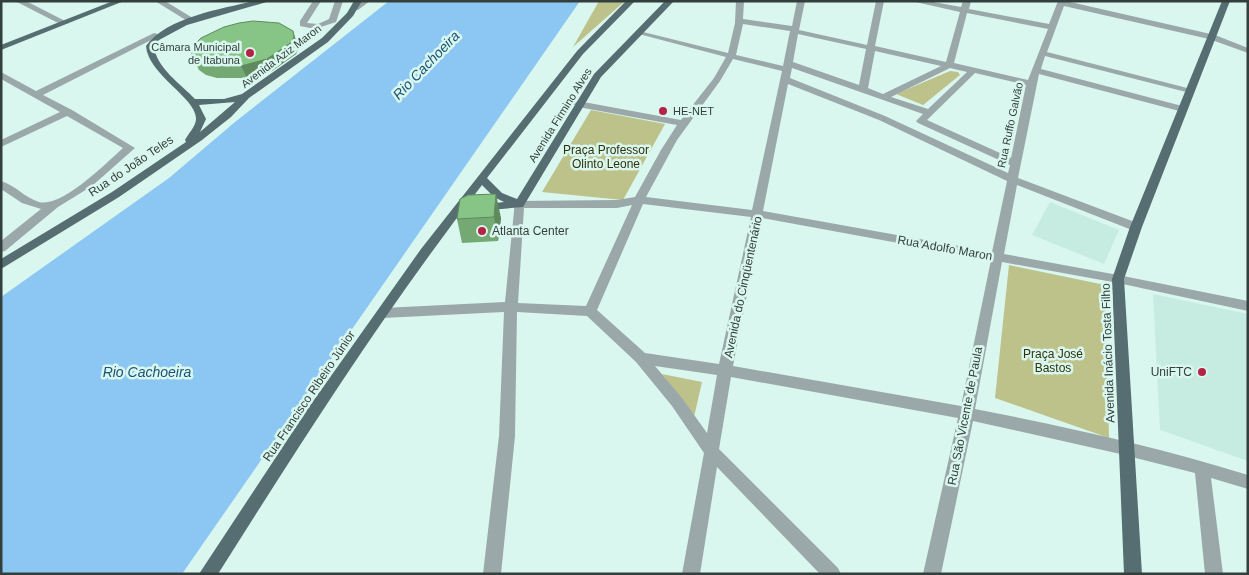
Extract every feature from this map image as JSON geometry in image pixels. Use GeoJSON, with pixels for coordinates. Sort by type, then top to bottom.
{"type":"FeatureCollection","features":[{"type":"Feature","properties":{"kind":"main road"},"geometry":{"type":"LineString","coordinates":[[1,48],[120,1]]}},
{"type":"Feature","properties":{"kind":"main road"},"geometry":{"type":"LineString","coordinates":[[157,35],[192,20],[266,1]]}},
{"type":"Feature","properties":{"kind":"main road","name":"Avenida Firmino Alves"},"geometry":{"type":"LineString","coordinates":[[481,178],[588,45],[617,13],[631,1]]}},
{"type":"Feature","properties":{"kind":"main road","name":"Avenida Firmino Alves"},"geometry":{"type":"LineString","coordinates":[[519,204],[578,104],[597,76],[670,1]]}},
{"type":"Feature","properties":{"kind":"main road","name":"Avenida Inácio Tosta Filho"},"geometry":{"type":"LineString","coordinates":[[1133,574],[1125,448],[1118,279],[1136,227],[1226,1]]}},
{"type":"Feature","properties":{"kind":"main road","name":"Avenida Aziz Maron"},"geometry":{"type":"LineString","coordinates":[[188,144],[226,116],[246,96],[287,68],[334,31],[357,5]]}},
{"type":"Feature","properties":{"kind":"main road","name":"Rua do João Teles"},"geometry":{"type":"LineString","coordinates":[[1,265],[86,213],[188,144],[201,119],[199,110],[169,79],[150,53],[150,46],[157,35]]}},
{"type":"Feature","properties":{"kind":"main road"},"geometry":{"type":"LineString","coordinates":[[192,102],[210,104],[228,102],[246,96]]}},
{"type":"Feature","properties":{"kind":"main road"},"geometry":{"type":"LineString","coordinates":[[481,178],[498,195],[519,204]]}},
{"type":"Feature","properties":{"kind":"main road","name":"Rua Francisco Ribeiro Júnior"},"geometry":{"type":"LineString","coordinates":[[208,574],[436,236],[481,178]]}},
{"type":"Feature","properties":{"kind":"main road","name":"Rua Francisco Ribeiro Júnior"},"geometry":{"type":"LineString","coordinates":[[436,236],[459,217],[476,209],[519,204]]}},
{"type":"Feature","properties":{"kind":"street"},"geometry":{"type":"LineString","coordinates":[[19,1],[64,23]]}},
{"type":"Feature","properties":{"kind":"street"},"geometry":{"type":"LineString","coordinates":[[159,1],[192,20]]}},
{"type":"Feature","properties":{"kind":"street"},"geometry":{"type":"LineString","coordinates":[[317,1],[314,9],[304,20],[303,24],[308,27],[326,24],[333,20],[339,1]]}},
{"type":"Feature","properties":{"kind":"street"},"geometry":{"type":"LineString","coordinates":[[357,5],[366,1]]}},
{"type":"Feature","properties":{"kind":"street"},"geometry":{"type":"LineString","coordinates":[[590,311],[640,200],[682,123],[726,68],[733,55],[740,22],[740,1]]}},
{"type":"Feature","properties":{"kind":"street","name":"Avenida do Cinqüentenário"},"geometry":{"type":"LineString","coordinates":[[691,574],[725,370],[801,1]]}},
{"type":"Feature","properties":{"kind":"street"},"geometry":{"type":"LineString","coordinates":[[863,89],[880,1]]}},
{"type":"Feature","properties":{"kind":"street"},"geometry":{"type":"LineString","coordinates":[[915,1],[966,6],[1052,27]]}},
{"type":"Feature","properties":{"kind":"street"},"geometry":{"type":"LineString","coordinates":[[1062,2],[1212,38],[1248,51]]}},
{"type":"Feature","properties":{"kind":"street","name":"Rua Ruffo Galvão"},"geometry":{"type":"LineString","coordinates":[[995,257],[1031,83],[1062,2]]}},
{"type":"Feature","properties":{"kind":"street"},"geometry":{"type":"LineString","coordinates":[[883,97],[949,65],[966,6]]}},
{"type":"Feature","properties":{"kind":"street"},"geometry":{"type":"LineString","coordinates":[[740,22],[794,30],[1031,83]]}},
{"type":"Feature","properties":{"kind":"street"},"geometry":{"type":"LineString","coordinates":[[639,33],[863,89],[929,113]]}},
{"type":"Feature","properties":{"kind":"street"},"geometry":{"type":"LineString","coordinates":[[38,94],[89,67],[157,35]]}},
{"type":"Feature","properties":{"kind":"street"},"geometry":{"type":"LineString","coordinates":[[1042,54],[1190,90]]}},
{"type":"Feature","properties":{"kind":"street"},"geometry":{"type":"LineString","coordinates":[[910,131],[974,70]]}},
{"type":"Feature","properties":{"kind":"street"},"geometry":{"type":"LineString","coordinates":[[1035,70],[1182,109]]}},
{"type":"Feature","properties":{"kind":"street"},"geometry":{"type":"LineString","coordinates":[[786,71],[1012,179],[1136,227]]}},
{"type":"Feature","properties":{"kind":"street"},"geometry":{"type":"LineString","coordinates":[[1,75],[38,94],[130,148],[74,193],[54,204],[1,248]]}},
{"type":"Feature","properties":{"kind":"street"},"geometry":{"type":"LineString","coordinates":[[1,86],[12,82]]}},
{"type":"Feature","properties":{"kind":"street"},"geometry":{"type":"LineString","coordinates":[[578,104],[682,123]]}},
{"type":"Feature","properties":{"kind":"street"},"geometry":{"type":"LineString","coordinates":[[1,144],[69,112]]}},
{"type":"Feature","properties":{"kind":"street"},"geometry":{"type":"LineString","coordinates":[[921,121],[1014,163]]}},
{"type":"Feature","properties":{"kind":"street"},"geometry":{"type":"LineString","coordinates":[[1,184],[28,201],[42,206],[54,204]]}},
{"type":"Feature","properties":{"kind":"street","name":"Rua Adolfo Maron"},"geometry":{"type":"LineString","coordinates":[[519,204],[617,204],[640,200],[758,214],[1118,279],[1248,306]]}},
{"type":"Feature","properties":{"kind":"street"},"geometry":{"type":"LineString","coordinates":[[492,574],[507,436],[511,307],[519,204]]}},
{"type":"Feature","properties":{"kind":"street","name":"Rua São Vicente de Paula"},"geometry":{"type":"LineString","coordinates":[[932,574],[967,413],[995,257]]}},
{"type":"Feature","properties":{"kind":"street"},"geometry":{"type":"LineString","coordinates":[[383,313],[511,307],[590,311],[641,358],[677,402],[711,451],[832,574]]}},
{"type":"Feature","properties":{"kind":"street"},"geometry":{"type":"LineString","coordinates":[[641,358],[725,370],[967,413],[1125,448],[1202,467],[1248,482]]}},
{"type":"Feature","properties":{"kind":"street"},"geometry":{"type":"LineString","coordinates":[[1202,467],[1214,574]]}},
{"type":"Feature","properties":{"kind":"shaded area"},"geometry":{"type":"Polygon","coordinates":[[[1050,202],[1119,230],[1104,264],[1032,235],[1050,202]]]}},
{"type":"Feature","properties":{"kind":"shaded area","name":"UniFTC"},"geometry":{"type":"Polygon","coordinates":[[[1153,294],[1248,314],[1248,461],[1160,430],[1153,294]]]}},
{"type":"Feature","properties":{"kind":"green space"},"geometry":{"type":"Polygon","coordinates":[[[599,1],[625,1],[573,47],[599,1]]]}},
{"type":"Feature","properties":{"kind":"green space"},"geometry":{"type":"Polygon","coordinates":[[[950,71],[958,72],[960,75],[923,105],[896,94],[950,71]]]}},
{"type":"Feature","properties":{"kind":"green space","name":"Praça Professor Olinto Leone"},"geometry":{"type":"Polygon","coordinates":[[[591,110],[665,124],[623,200],[542,192],[591,110]]]}},
{"type":"Feature","properties":{"kind":"green space","name":"Praça José Bastos"},"geometry":{"type":"Polygon","coordinates":[[[1009,265],[1105,285],[1109,438],[995,398],[1009,265]]]}},
{"type":"Feature","properties":{"kind":"green space"},"geometry":{"type":"Polygon","coordinates":[[[662,374],[702,382],[694,417],[662,374]]]}},
{"type":"Feature","properties":{"kind":"water","name":"Rio Cachoeira"},"geometry":{"type":"Polygon","coordinates":[[[389,1],[580,1],[182,574],[1,574],[1,297],[169,178],[235,122],[389,1]]]}},
{"type":"Feature","properties":{"kind":"building","name":"Câmara Municipal de Itabuna"},"geometry":{"type":"Polygon","coordinates":[[[253,21],[279,23],[293,31],[294,37],[292,42],[267,59],[241,66],[211,66],[200,63],[193,58],[191,52],[194,45],[201,38],[224,27],[253,21]]]}},
{"type":"Feature","properties":{"kind":"building"},"geometry":{"type":"Polygon","coordinates":[[[496,194],[494,217],[457,219],[460,199],[468,195],[496,194]]]}},
{"type":"Feature","properties":{"kind":"place","name":"Câmara Municipal de Itabuna"},"geometry":{"type":"Point","coordinates":[250,53]}},
{"type":"Feature","properties":{"kind":"place","name":"HE-NET"},"geometry":{"type":"Point","coordinates":[663,111]}},
{"type":"Feature","properties":{"kind":"place","name":"Atlanta Center"},"geometry":{"type":"Point","coordinates":[482,231]}},
{"type":"Feature","properties":{"kind":"place","name":"UniFTC"},"geometry":{"type":"Point","coordinates":[1202,372]}}]}
